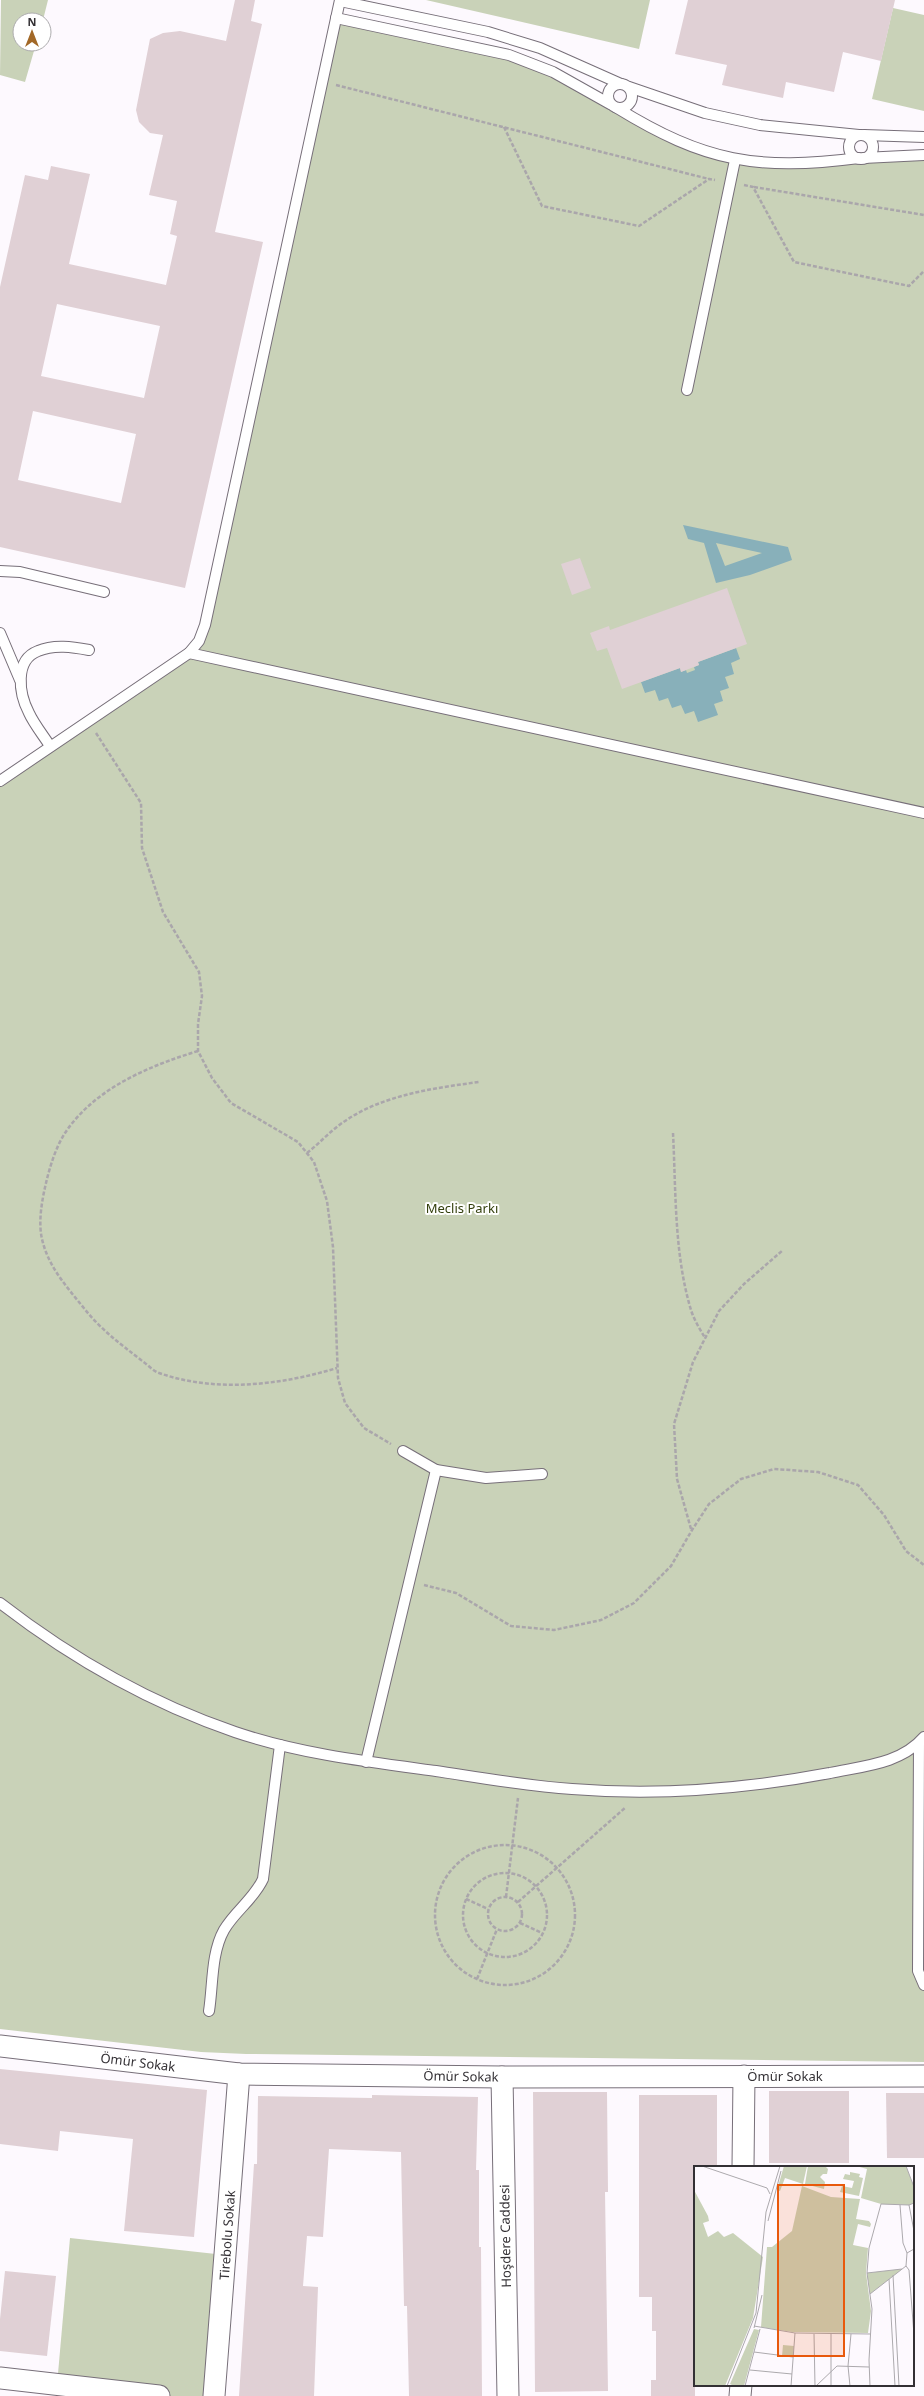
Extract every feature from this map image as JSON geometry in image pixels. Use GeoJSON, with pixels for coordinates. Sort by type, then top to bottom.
{"type":"FeatureCollection","features":[{"type":"Feature","properties":{"kind":"street","name":"Ömür Sokak"},"geometry":{"type":"LineString","coordinates":[[0,2046],[239,2074],[502,2077],[924,2076]]}},
{"type":"Feature","properties":{"kind":"street","name":"Tirebolu Sokak"},"geometry":{"type":"LineString","coordinates":[[214,2396],[239,2074]]}},
{"type":"Feature","properties":{"kind":"street"},"geometry":{"type":"LineString","coordinates":[[743,2166],[744,2076]]}},
{"type":"Feature","properties":{"kind":"street","name":"Hoşdere Caddesi"},"geometry":{"type":"LineString","coordinates":[[502,2077],[508,2396]]}},
{"type":"Feature","properties":{"kind":"street"},"geometry":{"type":"LineString","coordinates":[[0,2378],[159,2396]]}},
{"type":"Feature","properties":{"kind":"lane"},"geometry":{"type":"LineString","coordinates":[[0,781],[189,653],[200,641],[205,625],[340,1],[488,32],[540,48],[625,85],[705,113],[760,125],[861,135],[924,137]]}},
{"type":"Feature","properties":{"kind":"lane"},"geometry":{"type":"LineString","coordinates":[[336,18],[509,55],[553,72],[661,133],[687,145],[736,160],[785,165],[861,158],[924,155]]}},
{"type":"Feature","properties":{"kind":"lane"},"geometry":{"type":"LineString","coordinates":[[614,106],[608,96],[610,88],[625,85]]}},
{"type":"Feature","properties":{"kind":"lane"},"geometry":{"type":"LineString","coordinates":[[614,106],[625,107],[631,102],[632,94],[625,85]]}},
{"type":"Feature","properties":{"kind":"lane"},"geometry":{"type":"LineString","coordinates":[[861,135],[870,139],[873,147],[870,154],[861,158],[853,155],[849,145],[853,138],[861,135]]}},
{"type":"Feature","properties":{"kind":"lane"},"geometry":{"type":"LineString","coordinates":[[687,390],[736,160]]}},
{"type":"Feature","properties":{"kind":"lane"},"geometry":{"type":"LineString","coordinates":[[0,571],[20,572],[104,592]]}},
{"type":"Feature","properties":{"kind":"lane"},"geometry":{"type":"LineString","coordinates":[[0,632],[20,680],[23,697],[29,713],[50,746]]}},
{"type":"Feature","properties":{"kind":"lane"},"geometry":{"type":"LineString","coordinates":[[20,680],[23,664],[37,651],[52,648],[90,650]]}},
{"type":"Feature","properties":{"kind":"lane"},"geometry":{"type":"LineString","coordinates":[[189,653],[924,813]]}},
{"type":"Feature","properties":{"kind":"lane"},"geometry":{"type":"LineString","coordinates":[[403,1451],[436,1470],[486,1478],[542,1474]]}},
{"type":"Feature","properties":{"kind":"lane"},"geometry":{"type":"LineString","coordinates":[[366,1762],[436,1470]]}},
{"type":"Feature","properties":{"kind":"lane"},"geometry":{"type":"LineString","coordinates":[[0,1603],[37,1632],[78,1658],[188,1714],[280,1745],[366,1762],[571,1789],[643,1792],[709,1790],[775,1783],[888,1762],[921,1740]]}},
{"type":"Feature","properties":{"kind":"lane"},"geometry":{"type":"LineString","coordinates":[[921,1740],[918,1971],[924,1985]]}},
{"type":"Feature","properties":{"kind":"lane"},"geometry":{"type":"LineString","coordinates":[[210,2012],[218,1942],[225,1929],[256,1892],[263,1878],[280,1745]]}},
{"type":"Feature","properties":{"kind":"path"},"geometry":{"type":"LineString","coordinates":[[322,82],[709,179],[924,215]]}},
{"type":"Feature","properties":{"kind":"path"},"geometry":{"type":"LineString","coordinates":[[504,127],[542,206],[639,226],[709,179]]}},
{"type":"Feature","properties":{"kind":"path"},"geometry":{"type":"LineString","coordinates":[[753,187],[794,262],[909,286],[924,271]]}},
{"type":"Feature","properties":{"kind":"path"},"geometry":{"type":"LineString","coordinates":[[88,721],[141,803],[142,848],[163,912],[200,972],[202,996],[198,1024],[198,1051],[212,1078],[231,1103],[298,1142],[314,1162],[327,1201],[334,1247],[337,1368],[338,1378],[345,1403],[364,1428],[403,1451]]}},
{"type":"Feature","properties":{"kind":"path"},"geometry":{"type":"LineString","coordinates":[[198,1051],[159,1063],[124,1080],[92,1104],[65,1133],[50,1165],[41,1203],[42,1239],[56,1274],[100,1328],[158,1373],[205,1383],[256,1385],[307,1377],[337,1368]]}},
{"type":"Feature","properties":{"kind":"path"},"geometry":{"type":"LineString","coordinates":[[307,1154],[345,1121],[380,1103],[438,1087],[479,1082]]}},
{"type":"Feature","properties":{"kind":"path"},"geometry":{"type":"LineString","coordinates":[[673,1133],[676,1205],[682,1265],[692,1311],[705,1338]]}},
{"type":"Feature","properties":{"kind":"path"},"geometry":{"type":"LineString","coordinates":[[692,1530],[677,1479],[674,1424],[693,1362],[719,1311],[744,1284],[783,1250]]}},
{"type":"Feature","properties":{"kind":"path"},"geometry":{"type":"LineString","coordinates":[[410,1582],[456,1593],[512,1626],[554,1630],[601,1620],[634,1603],[671,1566],[709,1504],[741,1479],[774,1469],[818,1472],[858,1485],[884,1515],[906,1551],[924,1565]]}},
{"type":"Feature","properties":{"kind":"path"},"geometry":{"type":"LineString","coordinates":[[506,1897],[520,1782]]}},
{"type":"Feature","properties":{"kind":"path"},"geometry":{"type":"LineString","coordinates":[[518,1902],[643,1792]]}},
{"type":"Feature","properties":{"kind":"path"},"geometry":{"type":"LineString","coordinates":[[512,1845],[531,1849],[551,1860],[557,1868],[565,1878],[574,1898],[576,1921],[570,1942],[559,1961],[541,1976],[520,1984],[498,1985],[477,1979],[454,1964],[441,1944],[434,1921],[436,1897],[446,1875],[463,1857],[485,1847],[512,1845]]}},
{"type":"Feature","properties":{"kind":"path"},"geometry":{"type":"LineString","coordinates":[[509,1873],[520,1875],[536,1887],[541,1894],[546,1908],[546,1922],[542,1932],[532,1946],[520,1954],[505,1956],[488,1953],[480,1949],[471,1939],[465,1928],[462,1914],[466,1899],[471,1890],[480,1880],[492,1874],[509,1873]]}},
{"type":"Feature","properties":{"kind":"path"},"geometry":{"type":"LineString","coordinates":[[506,1897],[518,1902],[522,1913],[520,1923],[511,1930],[497,1930],[490,1923],[488,1909],[498,1898],[506,1897]]}},
{"type":"Feature","properties":{"kind":"path"},"geometry":{"type":"LineString","coordinates":[[466,1899],[488,1909]]}},
{"type":"Feature","properties":{"kind":"path"},"geometry":{"type":"LineString","coordinates":[[520,1923],[542,1932]]}},
{"type":"Feature","properties":{"kind":"path"},"geometry":{"type":"LineString","coordinates":[[477,1979],[497,1930]]}},
{"type":"Feature","properties":{"kind":"green space"},"geometry":{"type":"Polygon","coordinates":[[[1,0],[48,0],[45,12],[12,12],[12,52],[34,52],[25,82],[0,75],[1,0]]]}},
{"type":"Feature","properties":{"kind":"green space"},"geometry":{"type":"Polygon","coordinates":[[[426,0],[650,0],[639,49],[426,0]]]}},
{"type":"Feature","properties":{"kind":"green space"},"geometry":{"type":"Polygon","coordinates":[[[893,8],[924,15],[924,111],[872,99],[893,8]]]}},
{"type":"Feature","properties":{"kind":"green space","name":"Meclis Parkı"},"geometry":{"type":"Polygon","coordinates":[[[336,18],[509,55],[637,120],[735,160],[924,155],[924,2062],[246,2054],[201,2052],[0,2029],[0,781],[200,641],[336,18]]]}},
{"type":"Feature","properties":{"kind":"green space"},"geometry":{"type":"Polygon","coordinates":[[[70,2238],[225,2255],[214,2396],[159,2396],[57,2385],[70,2238]]]}},
{"type":"Feature","properties":{"kind":"water"},"geometry":{"type":"Polygon","coordinates":[[[683,525],[788,547],[792,560],[750,575],[716,583],[704,543],[688,539],[683,525]],[[716,543],[725,566],[762,553],[716,543]]]}},
{"type":"Feature","properties":{"kind":"water"},"geometry":{"type":"Polygon","coordinates":[[[736,648],[740,659],[731,663],[734,674],[725,677],[729,688],[720,691],[723,701],[714,704],[718,715],[698,722],[694,711],[685,714],[681,705],[672,708],[668,698],[659,701],[655,690],[645,693],[641,682],[680,668],[681,672],[686,670],[687,673],[695,670],[694,667],[699,665],[698,662],[736,648]]]}},
{"type":"Feature","properties":{"kind":"building"},"geometry":{"type":"Polygon","coordinates":[[[235,0],[255,0],[251,21],[262,24],[215,232],[263,242],[185,588],[0,547],[0,287],[25,175],[48,180],[51,166],[90,174],[69,264],[166,285],[177,236],[170,234],[177,201],[149,195],[163,135],[150,133],[139,122],[136,110],[150,39],[163,33],[180,31],[226,41],[235,0]],[[57,304],[41,376],[144,398],[160,326],[57,304]],[[33,411],[18,480],[121,503],[136,434],[33,411]]]}},
{"type":"Feature","properties":{"kind":"building"},"geometry":{"type":"Polygon","coordinates":[[[688,0],[895,0],[881,61],[843,52],[834,92],[786,82],[783,98],[722,85],[727,65],[675,54],[688,0]]]}},
{"type":"Feature","properties":{"kind":"building"},"geometry":{"type":"Polygon","coordinates":[[[580,558],[591,588],[572,595],[561,564],[580,558]]]}},
{"type":"Feature","properties":{"kind":"building"},"geometry":{"type":"Polygon","coordinates":[[[727,588],[747,644],[698,662],[699,665],[681,672],[680,668],[622,689],[607,648],[597,651],[590,633],[609,626],[610,630],[727,588]]]}},
{"type":"Feature","properties":{"kind":"building"},"geometry":{"type":"Polygon","coordinates":[[[0,2069],[207,2090],[194,2237],[124,2231],[133,2139],[60,2131],[58,2151],[0,2144],[0,2069]]]}},
{"type":"Feature","properties":{"kind":"building"},"geometry":{"type":"Polygon","coordinates":[[[769,2091],[849,2091],[849,2163],[769,2163],[769,2091]]]}},
{"type":"Feature","properties":{"kind":"building"},"geometry":{"type":"Polygon","coordinates":[[[533,2092],[607,2092],[608,2192],[605,2192],[608,2391],[535,2392],[533,2092]]]}},
{"type":"Feature","properties":{"kind":"building"},"geometry":{"type":"Polygon","coordinates":[[[886,2093],[924,2093],[924,2158],[887,2158],[886,2093]]]}},
{"type":"Feature","properties":{"kind":"building"},"geometry":{"type":"Polygon","coordinates":[[[372,2095],[478,2097],[476,2170],[479,2170],[482,2396],[409,2396],[407,2306],[404,2306],[401,2152],[329,2149],[323,2237],[307,2236],[303,2286],[318,2287],[314,2396],[239,2396],[254,2164],[257,2164],[258,2096],[372,2098],[372,2095]]]}},
{"type":"Feature","properties":{"kind":"building"},"geometry":{"type":"Polygon","coordinates":[[[639,2095],[717,2095],[717,2166],[694,2166],[695,2396],[651,2396],[651,2380],[656,2380],[656,2331],[652,2331],[652,2297],[639,2297],[639,2095]]]}},
{"type":"Feature","properties":{"kind":"building"},"geometry":{"type":"Polygon","coordinates":[[[5,2271],[56,2276],[47,2356],[0,2351],[0,2319],[5,2271]]]}}]}
